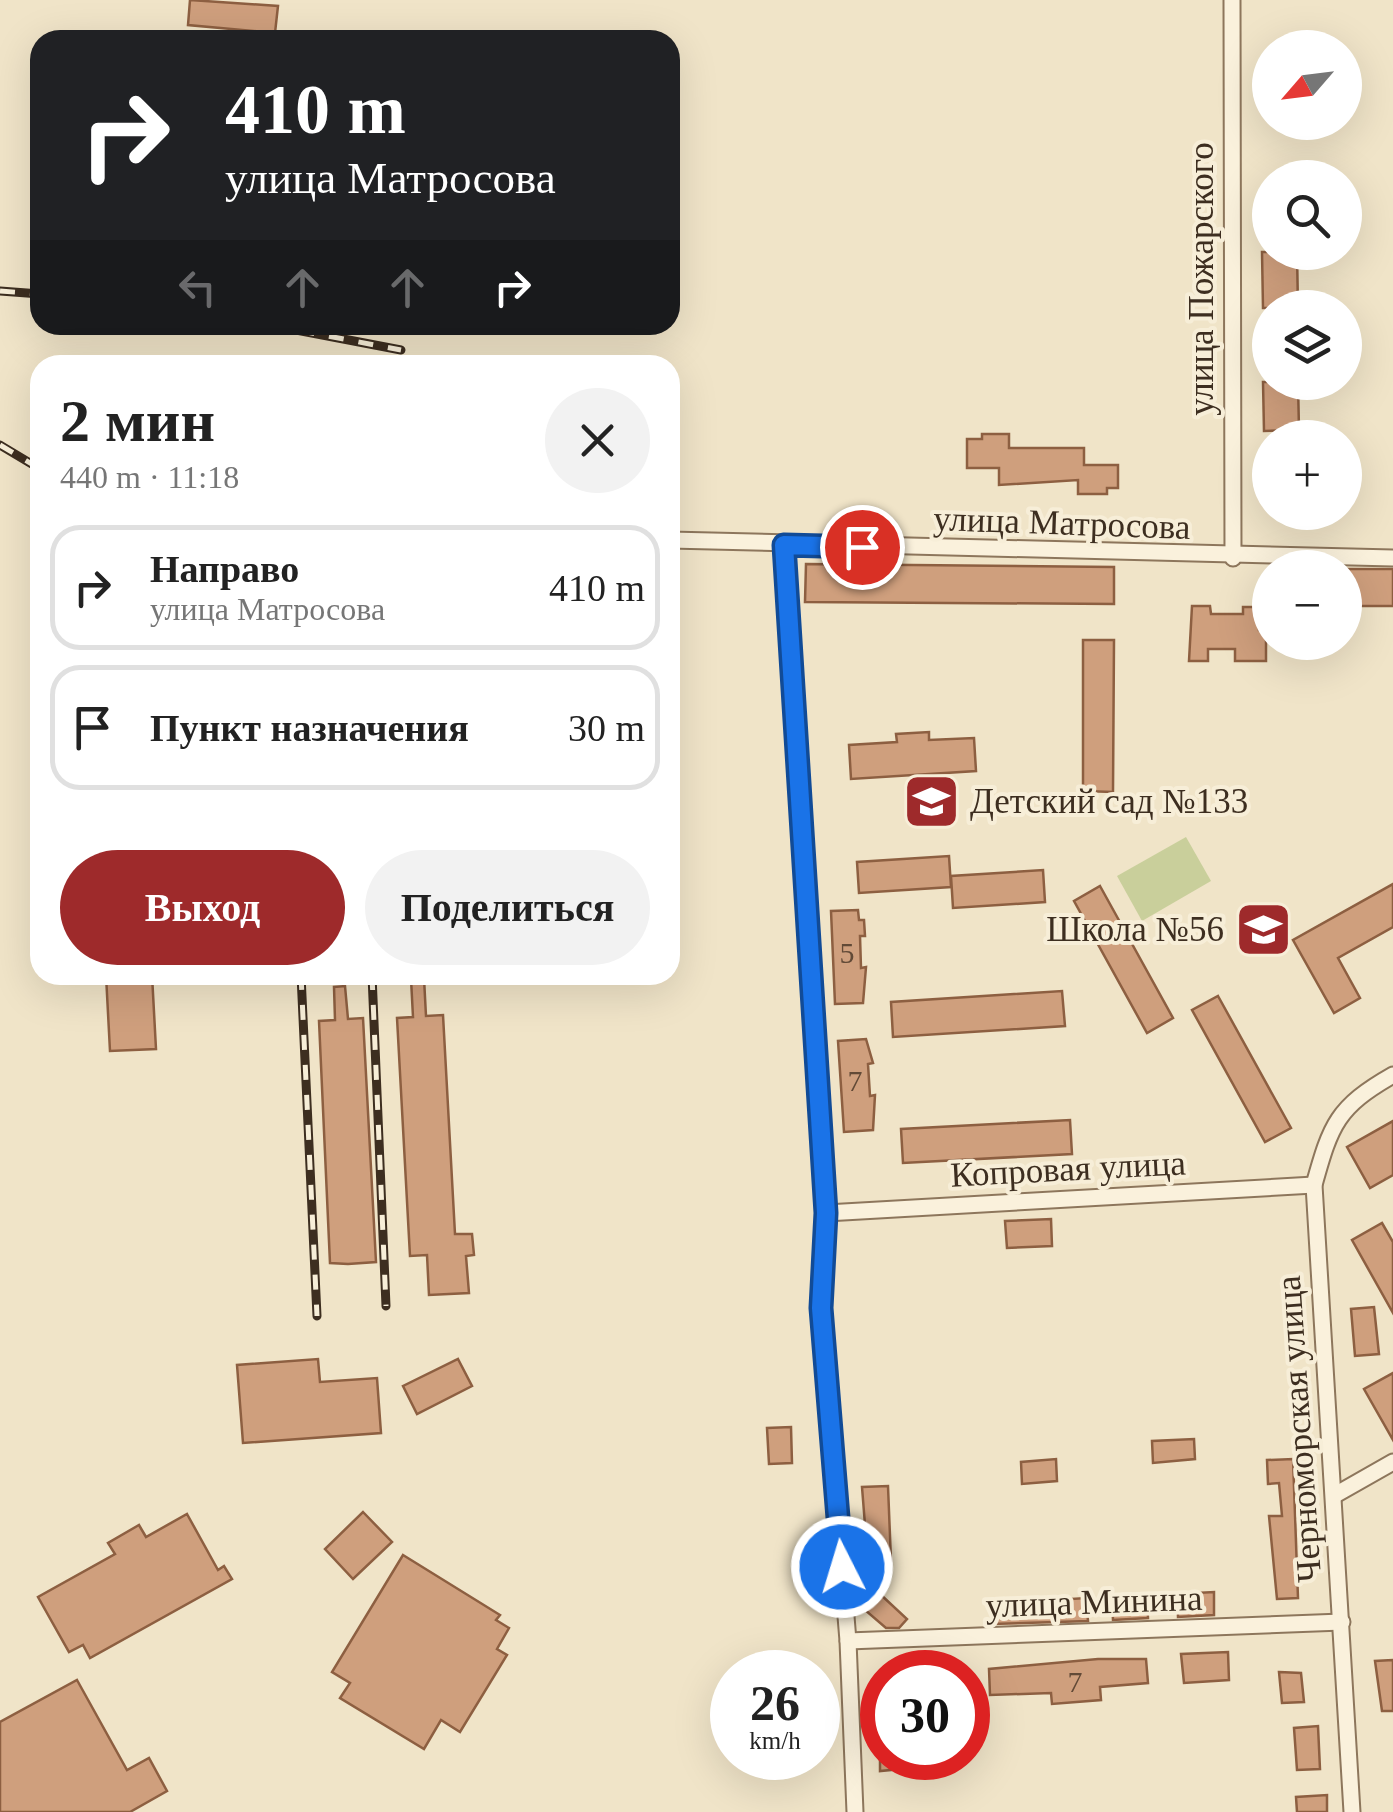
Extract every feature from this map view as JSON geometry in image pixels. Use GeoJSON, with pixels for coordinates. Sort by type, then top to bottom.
{"type":"FeatureCollection","features":[{"type":"Feature","properties":{"kind":"street","name":"улица Пожарского"},"geometry":{"type":"LineString","coordinates":[[1232,0],[1232,558]]}},
{"type":"Feature","properties":{"kind":"street","name":"улица Матросова"},"geometry":{"type":"LineString","coordinates":[[680,540],[1232,558],[1393,558]]}},
{"type":"Feature","properties":{"kind":"street"},"geometry":{"type":"LineString","coordinates":[[784,545],[826,1213],[821,1308],[848,1641],[854,1812]]}},
{"type":"Feature","properties":{"kind":"street","name":"Черноморская улица"},"geometry":{"type":"LineString","coordinates":[[1352,1812],[1335,1495],[1324,1407],[1314,1185],[1330,1128],[1342,1110],[1393,1075]]}},
{"type":"Feature","properties":{"kind":"street","name":"Копровая улица"},"geometry":{"type":"LineString","coordinates":[[826,1213],[1314,1185]]}},
{"type":"Feature","properties":{"kind":"street"},"geometry":{"type":"LineString","coordinates":[[1335,1495],[1393,1462]]}},
{"type":"Feature","properties":{"kind":"street","name":"улица Минина"},"geometry":{"type":"LineString","coordinates":[[848,1641],[1342,1622]]}},
{"type":"Feature","properties":{"kind":"green space"},"geometry":{"type":"Polygon","coordinates":[[[1186,837],[1211,881],[1142,921],[1117,876],[1186,837]]]}},
{"type":"Feature","properties":{"kind":"building"},"geometry":{"type":"Polygon","coordinates":[[[190,0],[278,6],[275,30],[188,25],[190,0]]]}},
{"type":"Feature","properties":{"kind":"building"},"geometry":{"type":"Polygon","coordinates":[[[1262,270],[1297,270],[1298,290],[1263,290],[1262,270]]]}},
{"type":"Feature","properties":{"kind":"building"},"geometry":{"type":"Polygon","coordinates":[[[1263,400],[1298,400],[1299,420],[1264,420],[1263,400]]]}},
{"type":"Feature","properties":{"kind":"building"},"geometry":{"type":"Polygon","coordinates":[[[982,434],[1009,434],[1009,448],[1084,448],[1084,465],[1118,465],[1118,488],[1107,488],[1107,494],[1078,494],[1078,480],[999,485],[999,468],[967,468],[967,439],[982,439],[982,434]]]}},
{"type":"Feature","properties":{"kind":"building"},"geometry":{"type":"Polygon","coordinates":[[[806,564],[1114,567],[1114,604],[805,602],[806,564]]]}},
{"type":"Feature","properties":{"kind":"building"},"geometry":{"type":"Polygon","coordinates":[[[1362,569],[1393,569],[1393,606],[1362,606],[1362,569]]]}},
{"type":"Feature","properties":{"kind":"building"},"geometry":{"type":"Polygon","coordinates":[[[1192,606],[1210,606],[1211,614],[1243,614],[1243,607],[1252,607],[1252,660],[1266,661],[1235,661],[1235,649],[1208,649],[1208,661],[1189,661],[1192,606]]]}},
{"type":"Feature","properties":{"kind":"building"},"geometry":{"type":"Polygon","coordinates":[[[1083,640],[1114,640],[1113,792],[1083,791],[1083,640]]]}},
{"type":"Feature","properties":{"kind":"building"},"geometry":{"type":"Polygon","coordinates":[[[929,732],[929,740],[974,738],[976,771],[851,779],[849,745],[897,742],[896,734],[929,732]]]}},
{"type":"Feature","properties":{"kind":"building"},"geometry":{"type":"Polygon","coordinates":[[[949,856],[951,887],[859,893],[857,862],[949,856]]]}},
{"type":"Feature","properties":{"kind":"building"},"geometry":{"type":"Polygon","coordinates":[[[1043,870],[1045,902],[953,908],[951,876],[1043,870]]]}},
{"type":"Feature","properties":{"kind":"building"},"geometry":{"type":"Polygon","coordinates":[[[1393,884],[1393,927],[1338,958],[1360,998],[1334,1013],[1293,940],[1393,884]]]}},
{"type":"Feature","properties":{"kind":"building"},"geometry":{"type":"Polygon","coordinates":[[[1100,886],[1173,1018],[1147,1033],[1074,901],[1100,886]]]}},
{"type":"Feature","properties":{"kind":"building"},"geometry":{"type":"Polygon","coordinates":[[[858,910],[859,920],[864,920],[865,936],[860,936],[861,968],[866,967],[863,1003],[835,1004],[831,911],[858,910]]]}},
{"type":"Feature","properties":{"kind":"building"},"geometry":{"type":"Polygon","coordinates":[[[107,985],[153,985],[156,1049],[110,1051],[107,985]]]}},
{"type":"Feature","properties":{"kind":"building"},"geometry":{"type":"Polygon","coordinates":[[[411,985],[424,985],[426,1016],[443,1015],[455,1234],[472,1234],[474,1255],[466,1256],[469,1293],[429,1295],[427,1255],[410,1256],[397,1018],[413,1017],[411,985]]]}},
{"type":"Feature","properties":{"kind":"building"},"geometry":{"type":"Polygon","coordinates":[[[345,986],[348,1019],[363,1018],[376,1262],[348,1264],[330,1263],[319,1021],[335,1020],[334,987],[345,986]]]}},
{"type":"Feature","properties":{"kind":"building"},"geometry":{"type":"Polygon","coordinates":[[[1062,991],[1065,1026],[893,1037],[891,1002],[1062,991]]]}},
{"type":"Feature","properties":{"kind":"building"},"geometry":{"type":"Polygon","coordinates":[[[1218,996],[1291,1128],[1265,1142],[1192,1010],[1218,996]]]}},
{"type":"Feature","properties":{"kind":"building"},"geometry":{"type":"Polygon","coordinates":[[[866,1039],[873,1063],[868,1064],[870,1096],[875,1095],[873,1130],[844,1132],[838,1041],[866,1039]]]}},
{"type":"Feature","properties":{"kind":"building"},"geometry":{"type":"Polygon","coordinates":[[[1070,1120],[1072,1154],[903,1163],[901,1129],[1070,1120]]]}},
{"type":"Feature","properties":{"kind":"building"},"geometry":{"type":"Polygon","coordinates":[[[1393,1121],[1393,1175],[1370,1188],[1347,1147],[1393,1121]]]}},
{"type":"Feature","properties":{"kind":"building"},"geometry":{"type":"Polygon","coordinates":[[[1051,1219],[1052,1246],[1007,1248],[1005,1221],[1051,1219]]]}},
{"type":"Feature","properties":{"kind":"building"},"geometry":{"type":"Polygon","coordinates":[[[1382,1223],[1393,1242],[1393,1313],[1352,1240],[1382,1223]]]}},
{"type":"Feature","properties":{"kind":"building"},"geometry":{"type":"Polygon","coordinates":[[[1374,1307],[1379,1354],[1355,1356],[1351,1309],[1374,1307]]]}},
{"type":"Feature","properties":{"kind":"building"},"geometry":{"type":"Polygon","coordinates":[[[318,1359],[320,1382],[377,1378],[381,1433],[243,1443],[237,1365],[318,1359]]]}},
{"type":"Feature","properties":{"kind":"building"},"geometry":{"type":"Polygon","coordinates":[[[458,1359],[472,1386],[417,1414],[403,1386],[458,1359]]]}},
{"type":"Feature","properties":{"kind":"building"},"geometry":{"type":"Polygon","coordinates":[[[1393,1373],[1393,1440],[1364,1389],[1393,1373]]]}},
{"type":"Feature","properties":{"kind":"building"},"geometry":{"type":"Polygon","coordinates":[[[791,1427],[792,1463],[769,1464],[767,1428],[791,1427]]]}},
{"type":"Feature","properties":{"kind":"building"},"geometry":{"type":"Polygon","coordinates":[[[1194,1439],[1195,1459],[1153,1463],[1152,1441],[1194,1439]]]}},
{"type":"Feature","properties":{"kind":"building"},"geometry":{"type":"Polygon","coordinates":[[[1056,1459],[1057,1481],[1022,1484],[1021,1462],[1056,1459]]]}},
{"type":"Feature","properties":{"kind":"building"},"geometry":{"type":"Polygon","coordinates":[[[1293,1459],[1298,1598],[1277,1599],[1269,1516],[1282,1516],[1279,1483],[1268,1484],[1267,1460],[1293,1459]]]}},
{"type":"Feature","properties":{"kind":"building"},"geometry":{"type":"Polygon","coordinates":[[[888,1486],[891,1561],[868,1563],[862,1487],[888,1486]]]}},
{"type":"Feature","properties":{"kind":"building"},"geometry":{"type":"Polygon","coordinates":[[[363,1512],[392,1542],[353,1579],[325,1549],[363,1512]]]}},
{"type":"Feature","properties":{"kind":"building"},"geometry":{"type":"Polygon","coordinates":[[[187,1514],[218,1570],[224,1566],[232,1579],[90,1658],[83,1645],[69,1652],[38,1597],[115,1554],[108,1543],[139,1525],[146,1537],[187,1514]]]}},
{"type":"Feature","properties":{"kind":"building"},"geometry":{"type":"Polygon","coordinates":[[[403,1555],[500,1615],[496,1620],[509,1628],[497,1649],[507,1655],[460,1732],[441,1720],[424,1749],[340,1698],[350,1683],[332,1672],[403,1555]]]}},
{"type":"Feature","properties":{"kind":"building"},"geometry":{"type":"Polygon","coordinates":[[[1214,1592],[1214,1615],[1178,1617],[1177,1594],[1214,1592]]]}},
{"type":"Feature","properties":{"kind":"building"},"geometry":{"type":"Polygon","coordinates":[[[880,1594],[907,1619],[899,1628],[886,1628],[865,1610],[880,1594]]]}},
{"type":"Feature","properties":{"kind":"building"},"geometry":{"type":"Polygon","coordinates":[[[1147,1597],[1148,1618],[1113,1620],[1112,1600],[1147,1597]]]}},
{"type":"Feature","properties":{"kind":"building"},"geometry":{"type":"Polygon","coordinates":[[[1086,1598],[1088,1621],[992,1624],[991,1604],[1086,1598]]]}},
{"type":"Feature","properties":{"kind":"building"},"geometry":{"type":"Polygon","coordinates":[[[1228,1652],[1229,1680],[1184,1683],[1181,1654],[1228,1652]]]}},
{"type":"Feature","properties":{"kind":"building"},"geometry":{"type":"Polygon","coordinates":[[[1098,1659],[1146,1659],[1148,1683],[1100,1687],[1101,1700],[1052,1704],[1051,1693],[990,1695],[990,1669],[1098,1659]]]}},
{"type":"Feature","properties":{"kind":"building"},"geometry":{"type":"Polygon","coordinates":[[[1393,1660],[1393,1711],[1382,1711],[1375,1661],[1393,1660]]]}},
{"type":"Feature","properties":{"kind":"building"},"geometry":{"type":"Polygon","coordinates":[[[1279,1672],[1301,1673],[1304,1702],[1282,1703],[1279,1672]]]}},
{"type":"Feature","properties":{"kind":"building"},"geometry":{"type":"Polygon","coordinates":[[[77,1680],[127,1770],[149,1758],[167,1791],[130,1812],[0,1812],[0,1722],[77,1680]]]}},
{"type":"Feature","properties":{"kind":"building"},"geometry":{"type":"Polygon","coordinates":[[[1318,1726],[1320,1769],[1297,1770],[1294,1728],[1318,1726]]]}},
{"type":"Feature","properties":{"kind":"building"},"geometry":{"type":"Polygon","coordinates":[[[1327,1795],[1327,1812],[1297,1812],[1296,1797],[1327,1795]]]}},
{"type":"Feature","properties":{"kind":"railway"},"geometry":{"type":"LineString","coordinates":[[0,291],[30,293]]}},
{"type":"Feature","properties":{"kind":"railway"},"geometry":{"type":"LineString","coordinates":[[322,335],[401,350]]}},
{"type":"Feature","properties":{"kind":"railway"},"geometry":{"type":"LineString","coordinates":[[0,445],[30,463]]}},
{"type":"Feature","properties":{"kind":"railway"},"geometry":{"type":"LineString","coordinates":[[301,985],[317,1316]]}},
{"type":"Feature","properties":{"kind":"railway"},"geometry":{"type":"LineString","coordinates":[[372,985],[386,1306]]}},
{"type":"Feature","properties":{"kind":"place","name":"Детский сад №133"},"geometry":{"type":"Point","coordinates":[931,801]}},
{"type":"Feature","properties":{"kind":"place","name":"Школа №56"},"geometry":{"type":"Point","coordinates":[1263,929]}},
{"type":"Feature","properties":{"kind":"route"},"geometry":{"type":"LineString","coordinates":[[842,1567],[821,1308],[826,1213],[784,545],[862,547]]}}]}
